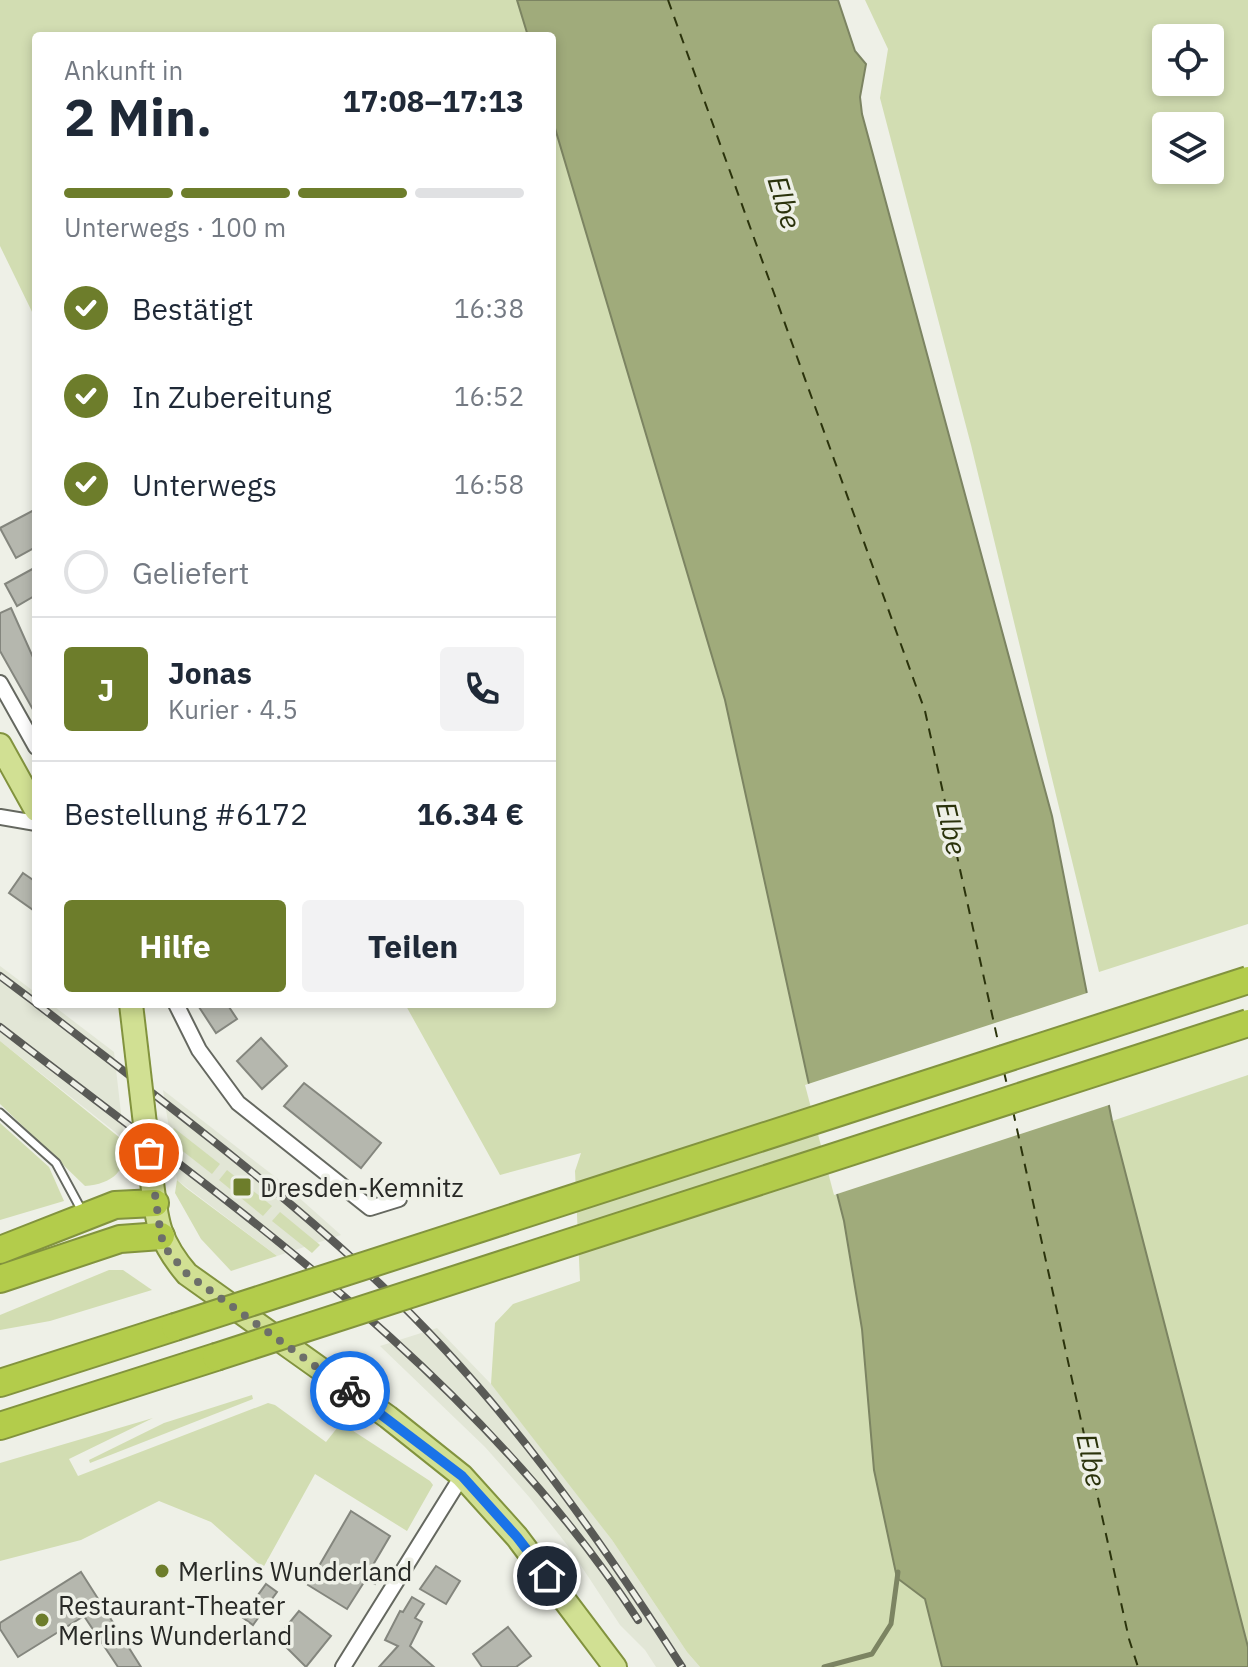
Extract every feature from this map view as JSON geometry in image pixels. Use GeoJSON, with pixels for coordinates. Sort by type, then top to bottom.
{"type":"FeatureCollection","features":[{"type":"Feature","properties":{"kind":"highway"},"geometry":{"type":"LineString","coordinates":[[0,1383],[1248,980]]}},
{"type":"Feature","properties":{"kind":"highway"},"geometry":{"type":"LineString","coordinates":[[0,1426],[1248,1023]]}},
{"type":"Feature","properties":{"kind":"highway"},"geometry":{"type":"LineString","coordinates":[[0,1279],[89,1232],[115,1205],[155,1203]]}},
{"type":"Feature","properties":{"kind":"highway"},"geometry":{"type":"LineString","coordinates":[[0,1250],[89,1232],[120,1239],[161,1236]]}},
{"type":"Feature","properties":{"kind":"main road"},"geometry":{"type":"LineString","coordinates":[[3,760],[32,804]]}},
{"type":"Feature","properties":{"kind":"main road"},"geometry":{"type":"LineString","coordinates":[[131,1008],[155,1203],[166,1249],[187,1274],[209,1292],[388,1417],[462,1476],[517,1537],[615,1667]]}},
{"type":"Feature","properties":{"kind":"street"},"geometry":{"type":"LineString","coordinates":[[0,683],[32,740]]}},
{"type":"Feature","properties":{"kind":"street"},"geometry":{"type":"LineString","coordinates":[[0,817],[32,822]]}},
{"type":"Feature","properties":{"kind":"street"},"geometry":{"type":"LineString","coordinates":[[178,1008],[199,1050],[238,1103],[370,1208],[399,1199]]}},
{"type":"Feature","properties":{"kind":"street"},"geometry":{"type":"LineString","coordinates":[[343,1667],[462,1476]]}},
{"type":"Feature","properties":{"kind":"lane"},"geometry":{"type":"LineString","coordinates":[[0,1113],[56,1163],[89,1232]]}},
{"type":"Feature","properties":{"kind":"shaded area"},"geometry":{"type":"Polygon","coordinates":[[[0,0],[517,0],[527,32],[32,32],[32,312],[0,246],[0,0]]]}},
{"type":"Feature","properties":{"kind":"shaded area"},"geometry":{"type":"Polygon","coordinates":[[[865,0],[1248,0],[1248,924],[1099,972],[971,445],[880,98],[888,49],[865,0]]]}},
{"type":"Feature","properties":{"kind":"shaded area"},"geometry":{"type":"Polygon","coordinates":[[[556,131],[725,700],[808,1080],[844,1221],[862,1329],[874,1470],[897,1578],[925,1598],[942,1667],[700,1667],[612,1540],[491,1384],[495,1323],[513,1304],[580,1281],[575,1171],[581,1153],[500,1175],[407,1008],[556,1008],[556,131]]]}},
{"type":"Feature","properties":{"kind":"shaded area"},"geometry":{"type":"Polygon","coordinates":[[[0,966],[32,990],[32,1008],[56,1008],[114,1052],[124,1139],[0,1041],[0,966]]]}},
{"type":"Feature","properties":{"kind":"shaded area"},"geometry":{"type":"Polygon","coordinates":[[[0,1041],[125,1142],[124,1161],[116,1174],[103,1182],[85,1186],[0,1104],[0,1041]]]}},
{"type":"Feature","properties":{"kind":"shaded area"},"geometry":{"type":"Polygon","coordinates":[[[1248,1075],[1248,1647],[1112,1121],[1248,1075]]]}},
{"type":"Feature","properties":{"kind":"shaded area"},"geometry":{"type":"Polygon","coordinates":[[[163,1090],[278,1179],[341,1235],[277,1256],[177,1180],[163,1090]]]}},
{"type":"Feature","properties":{"kind":"shaded area"},"geometry":{"type":"Polygon","coordinates":[[[0,1123],[49,1167],[64,1201],[0,1220],[0,1123]]]}},
{"type":"Feature","properties":{"kind":"shaded area"},"geometry":{"type":"Polygon","coordinates":[[[174,1128],[220,1164],[212,1174],[166,1138],[174,1128]]]}},
{"type":"Feature","properties":{"kind":"shaded area"},"geometry":{"type":"Polygon","coordinates":[[[227,1170],[272,1206],[263,1216],[219,1180],[227,1170]]]}},
{"type":"Feature","properties":{"kind":"shaded area"},"geometry":{"type":"Polygon","coordinates":[[[177,1180],[277,1256],[231,1271],[201,1239],[175,1193],[177,1180]]]}},
{"type":"Feature","properties":{"kind":"shaded area"},"geometry":{"type":"Polygon","coordinates":[[[280,1212],[320,1245],[312,1253],[272,1221],[280,1212]]]}},
{"type":"Feature","properties":{"kind":"shaded area"},"geometry":{"type":"Polygon","coordinates":[[[109,1270],[123,1270],[152,1290],[50,1321],[0,1330],[0,1315],[109,1270]]]}},
{"type":"Feature","properties":{"kind":"shaded area"},"geometry":{"type":"Polygon","coordinates":[[[437,1328],[491,1384],[529,1430],[612,1540],[700,1667],[656,1667],[645,1650],[620,1625],[568,1546],[530,1498],[485,1447],[380,1346],[437,1328]]]}},
{"type":"Feature","properties":{"kind":"shaded area"},"geometry":{"type":"Polygon","coordinates":[[[252,1395],[253,1399],[90,1463],[89,1460],[164,1423],[252,1395]]]}},
{"type":"Feature","properties":{"kind":"shaded area"},"geometry":{"type":"Polygon","coordinates":[[[268,1403],[326,1442],[341,1423],[430,1481],[433,1485],[407,1531],[315,1474],[263,1568],[211,1522],[159,1501],[81,1540],[0,1561],[0,1463],[153,1418],[69,1459],[78,1476],[268,1403]]]}},
{"type":"Feature","properties":{"kind":"water","name":"Elbe"},"geometry":{"type":"Polygon","coordinates":[[[517,0],[838,0],[855,51],[866,64],[860,97],[862,114],[1052,816],[1112,1121],[1248,1647],[1248,1667],[942,1667],[925,1599],[897,1578],[874,1470],[862,1329],[844,1221],[808,1080],[725,700],[556,131],[556,32],[527,32],[517,0]]]}},
{"type":"Feature","properties":{"kind":"pier"},"geometry":{"type":"Polygon","coordinates":[[[1090,992],[1112,1104],[834,1195],[805,1085],[1090,992]]]}},
{"type":"Feature","properties":{"kind":"building"},"geometry":{"type":"Polygon","coordinates":[[[32,511],[32,549],[16,558],[0,528],[32,511]]]}},
{"type":"Feature","properties":{"kind":"building"},"geometry":{"type":"Polygon","coordinates":[[[32,569],[32,597],[17,606],[5,584],[32,569]]]}},
{"type":"Feature","properties":{"kind":"building"},"geometry":{"type":"Polygon","coordinates":[[[11,608],[32,655],[32,708],[0,651],[0,613],[11,608]]]}},
{"type":"Feature","properties":{"kind":"building"},"geometry":{"type":"Polygon","coordinates":[[[23,873],[32,879],[32,909],[9,893],[23,873]]]}},
{"type":"Feature","properties":{"kind":"building"},"geometry":{"type":"Polygon","coordinates":[[[200,1008],[230,1008],[237,1019],[216,1033],[200,1008]]]}},
{"type":"Feature","properties":{"kind":"building"},"geometry":{"type":"Polygon","coordinates":[[[261,1038],[287,1066],[262,1089],[237,1061],[261,1038]]]}},
{"type":"Feature","properties":{"kind":"building"},"geometry":{"type":"Polygon","coordinates":[[[304,1083],[381,1143],[361,1168],[284,1106],[304,1083]]]}},
{"type":"Feature","properties":{"kind":"building"},"geometry":{"type":"Polygon","coordinates":[[[351,1511],[390,1536],[373,1565],[383,1571],[375,1584],[366,1579],[347,1609],[308,1585],[351,1511]]]}},
{"type":"Feature","properties":{"kind":"building"},"geometry":{"type":"Polygon","coordinates":[[[436,1566],[460,1581],[446,1604],[420,1589],[436,1566]]]}},
{"type":"Feature","properties":{"kind":"building","name":"Restaurant-Theater Merlins Wunderland"},"geometry":{"type":"Polygon","coordinates":[[[81,1572],[141,1667],[118,1667],[84,1616],[18,1657],[0,1629],[0,1623],[81,1572]]]}},
{"type":"Feature","properties":{"kind":"building"},"geometry":{"type":"Polygon","coordinates":[[[266,1584],[277,1592],[253,1625],[242,1617],[266,1584]]]}},
{"type":"Feature","properties":{"kind":"building"},"geometry":{"type":"Polygon","coordinates":[[[412,1597],[424,1604],[415,1618],[422,1622],[410,1646],[434,1667],[379,1667],[398,1646],[385,1640],[400,1611],[403,1612],[412,1597]]]}},
{"type":"Feature","properties":{"kind":"building"},"geometry":{"type":"Polygon","coordinates":[[[299,1611],[331,1636],[306,1667],[277,1638],[299,1611]]]}},
{"type":"Feature","properties":{"kind":"building"},"geometry":{"type":"Polygon","coordinates":[[[508,1627],[531,1656],[516,1667],[482,1667],[473,1654],[508,1627]]]}},
{"type":"Feature","properties":{"kind":"waterway"},"geometry":{"type":"LineString","coordinates":[[824,1667],[872,1654],[891,1624],[898,1572]]}},
{"type":"Feature","properties":{"kind":"ferry route"},"geometry":{"type":"LineString","coordinates":[[668,0],[925,711],[999,1046]]}},
{"type":"Feature","properties":{"kind":"ferry route"},"geometry":{"type":"LineString","coordinates":[[1004,1072],[1008,1089]]}},
{"type":"Feature","properties":{"kind":"ferry route"},"geometry":{"type":"LineString","coordinates":[[1013,1111],[1129,1639],[1138,1667]]}},
{"type":"Feature","properties":{"kind":"railway"},"geometry":{"type":"LineString","coordinates":[[0,976],[32,1000]]}},
{"type":"Feature","properties":{"kind":"railway"},"geometry":{"type":"LineString","coordinates":[[42,1008],[297,1209],[423,1327],[505,1418],[579,1514],[682,1667]]}},
{"type":"Feature","properties":{"kind":"railway"},"geometry":{"type":"LineString","coordinates":[[0,1027],[260,1227],[345,1297],[426,1370],[503,1448],[574,1531],[638,1620]]}},
{"type":"Feature","properties":{"kind":"way so far"},"geometry":{"type":"LineString","coordinates":[[149,1153],[161,1236],[166,1249],[187,1274],[350,1391]]}},
{"type":"Feature","properties":{"kind":"place","name":"Dresden-Kemnitz"},"geometry":{"type":"Point","coordinates":[242,1187]}},
{"type":"Feature","properties":{"kind":"place","name":"Merlins Wunderland"},"geometry":{"type":"Point","coordinates":[162,1571]}},
{"type":"Feature","properties":{"kind":"place","name":"Restaurant-Theater Merlins Wunderland"},"geometry":{"type":"Point","coordinates":[42,1620]}},
{"type":"Feature","properties":{"kind":"route"},"geometry":{"type":"LineString","coordinates":[[350,1391],[462,1476],[517,1537],[547,1576]]}}]}
